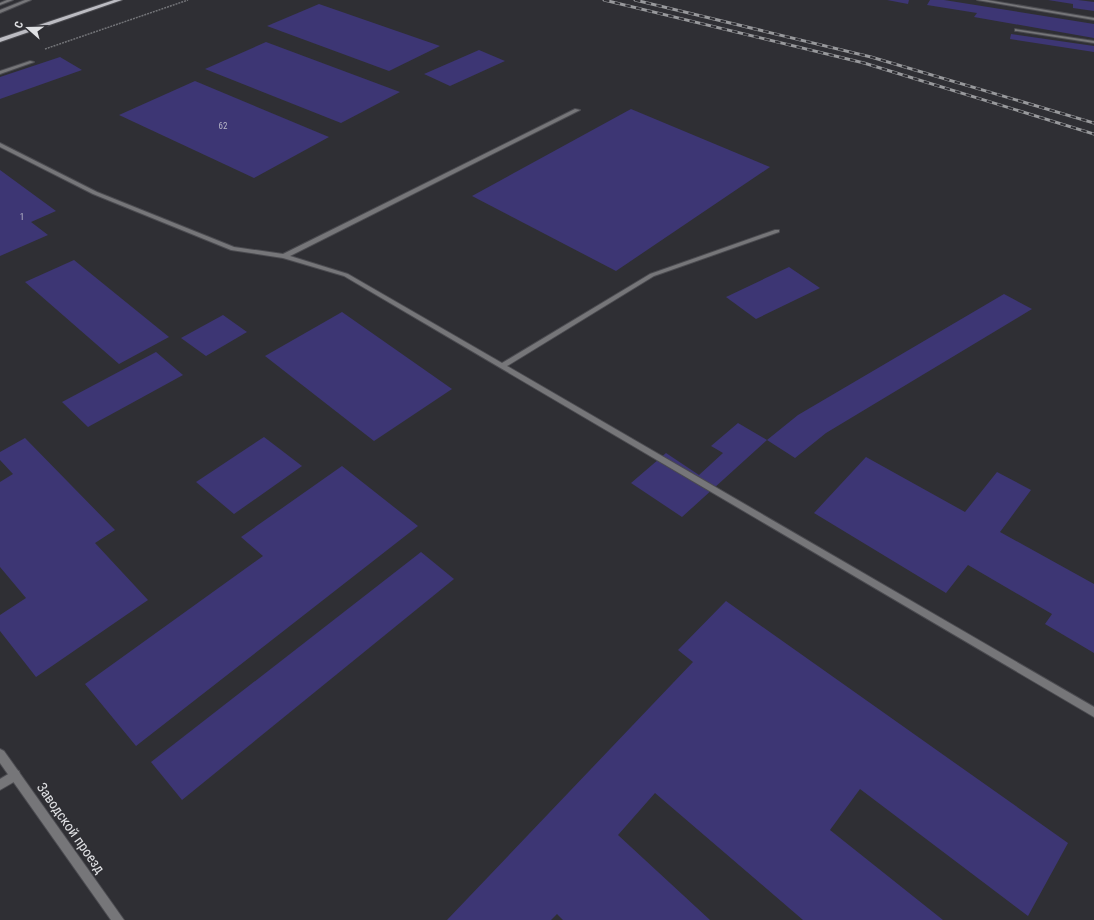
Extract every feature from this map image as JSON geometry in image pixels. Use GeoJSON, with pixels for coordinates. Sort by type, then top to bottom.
{"type":"FeatureCollection","features":[{"type":"Feature","properties":{"kind":"main road"},"geometry":{"type":"LineString","coordinates":[[0,40],[119,0]]}},
{"type":"Feature","properties":{"kind":"street"},"geometry":{"type":"LineString","coordinates":[[0,4],[12,0]]}},
{"type":"Feature","properties":{"kind":"street"},"geometry":{"type":"LineString","coordinates":[[0,12],[29,0]]}},
{"type":"Feature","properties":{"kind":"street"},"geometry":{"type":"LineString","coordinates":[[979,0],[1094,19]]}},
{"type":"Feature","properties":{"kind":"street"},"geometry":{"type":"LineString","coordinates":[[1017,30],[1094,42]]}},
{"type":"Feature","properties":{"kind":"street"},"geometry":{"type":"LineString","coordinates":[[0,73],[32,62]]}},
{"type":"Feature","properties":{"kind":"street"},"geometry":{"type":"LineString","coordinates":[[284,256],[577,110]]}},
{"type":"Feature","properties":{"kind":"street"},"geometry":{"type":"LineString","coordinates":[[0,145],[95,193],[232,249],[284,256],[346,275],[1094,712]]}},
{"type":"Feature","properties":{"kind":"street"},"geometry":{"type":"LineString","coordinates":[[502,366],[652,275],[777,231]]}},
{"type":"Feature","properties":{"kind":"street","name":"Заводской проезд"},"geometry":{"type":"LineString","coordinates":[[0,754],[118,920]]}},
{"type":"Feature","properties":{"kind":"street"},"geometry":{"type":"LineString","coordinates":[[0,785],[15,775]]}},
{"type":"Feature","properties":{"kind":"building"},"geometry":{"type":"Polygon","coordinates":[[[887,0],[909,0],[908,4],[887,0]]]}},
{"type":"Feature","properties":{"kind":"building"},"geometry":{"type":"Polygon","coordinates":[[[930,0],[944,0],[1094,24],[1094,38],[974,17],[977,13],[927,5],[930,0]]]}},
{"type":"Feature","properties":{"kind":"building"},"geometry":{"type":"Polygon","coordinates":[[[1048,0],[1078,0],[1094,2],[1094,11],[1073,8],[1073,4],[1048,0]]]}},
{"type":"Feature","properties":{"kind":"building"},"geometry":{"type":"Polygon","coordinates":[[[319,4],[440,46],[389,71],[267,26],[319,4]]]}},
{"type":"Feature","properties":{"kind":"building"},"geometry":{"type":"Polygon","coordinates":[[[1011,34],[1094,46],[1094,52],[1010,39],[1011,34]]]}},
{"type":"Feature","properties":{"kind":"building"},"geometry":{"type":"Polygon","coordinates":[[[266,42],[400,92],[341,123],[205,69],[266,42]]]}},
{"type":"Feature","properties":{"kind":"building"},"geometry":{"type":"Polygon","coordinates":[[[479,50],[505,61],[450,86],[424,74],[479,50]]]}},
{"type":"Feature","properties":{"kind":"building"},"geometry":{"type":"Polygon","coordinates":[[[60,57],[82,70],[0,99],[0,77],[60,57]]]}},
{"type":"Feature","properties":{"kind":"building"},"geometry":{"type":"Polygon","coordinates":[[[195,81],[329,137],[254,178],[119,115],[195,81]]]}},
{"type":"Feature","properties":{"kind":"building"},"geometry":{"type":"Polygon","coordinates":[[[631,109],[770,167],[616,271],[472,196],[631,109]]]}},
{"type":"Feature","properties":{"kind":"building"},"geometry":{"type":"Polygon","coordinates":[[[0,170],[56,211],[31,222],[48,235],[0,256],[0,170]]]}},
{"type":"Feature","properties":{"kind":"building"},"geometry":{"type":"Polygon","coordinates":[[[74,260],[169,337],[119,364],[25,282],[74,260]]]}},
{"type":"Feature","properties":{"kind":"building"},"geometry":{"type":"Polygon","coordinates":[[[789,267],[820,288],[756,319],[726,297],[789,267]]]}},
{"type":"Feature","properties":{"kind":"building"},"geometry":{"type":"Polygon","coordinates":[[[1004,294],[1032,309],[826,433],[795,458],[767,440],[798,415],[1004,294]]]}},
{"type":"Feature","properties":{"kind":"building"},"geometry":{"type":"Polygon","coordinates":[[[342,312],[452,389],[374,441],[265,356],[342,312]]]}},
{"type":"Feature","properties":{"kind":"building"},"geometry":{"type":"Polygon","coordinates":[[[223,315],[247,332],[206,356],[181,338],[223,315]]]}},
{"type":"Feature","properties":{"kind":"building"},"geometry":{"type":"Polygon","coordinates":[[[156,352],[183,375],[88,427],[62,402],[156,352]]]}},
{"type":"Feature","properties":{"kind":"building"},"geometry":{"type":"Polygon","coordinates":[[[738,423],[767,440],[682,517],[631,483],[666,453],[699,475],[723,453],[711,446],[738,423]]]}},
{"type":"Feature","properties":{"kind":"building"},"geometry":{"type":"Polygon","coordinates":[[[264,437],[302,466],[234,514],[196,482],[264,437]]]}},
{"type":"Feature","properties":{"kind":"building"},"geometry":{"type":"Polygon","coordinates":[[[25,438],[115,530],[95,543],[148,600],[36,677],[0,631],[0,615],[26,598],[0,567],[0,482],[13,474],[0,460],[0,452],[25,438]]]}},
{"type":"Feature","properties":{"kind":"building"},"geometry":{"type":"Polygon","coordinates":[[[866,457],[965,512],[997,472],[1031,490],[1000,532],[1094,584],[1094,653],[1045,624],[1052,614],[968,565],[946,593],[814,513],[866,457]]]}},
{"type":"Feature","properties":{"kind":"building"},"geometry":{"type":"Polygon","coordinates":[[[342,466],[418,526],[136,746],[85,684],[263,556],[241,537],[342,466]]]}},
{"type":"Feature","properties":{"kind":"building"},"geometry":{"type":"Polygon","coordinates":[[[421,552],[454,579],[182,800],[151,762],[421,552]]]}},
{"type":"Feature","properties":{"kind":"building"},"geometry":{"type":"Polygon","coordinates":[[[726,601],[1068,843],[1028,916],[860,789],[830,830],[943,920],[803,920],[655,793],[618,835],[710,920],[563,920],[557,914],[551,920],[447,920],[693,662],[678,650],[726,601]]]}},
{"type":"Feature","properties":{"kind":"railway"},"geometry":{"type":"LineString","coordinates":[[604,0],[864,63],[1094,134]]}},
{"type":"Feature","properties":{"kind":"railway"},"geometry":{"type":"LineString","coordinates":[[635,0],[871,57],[1094,123]]}}]}
